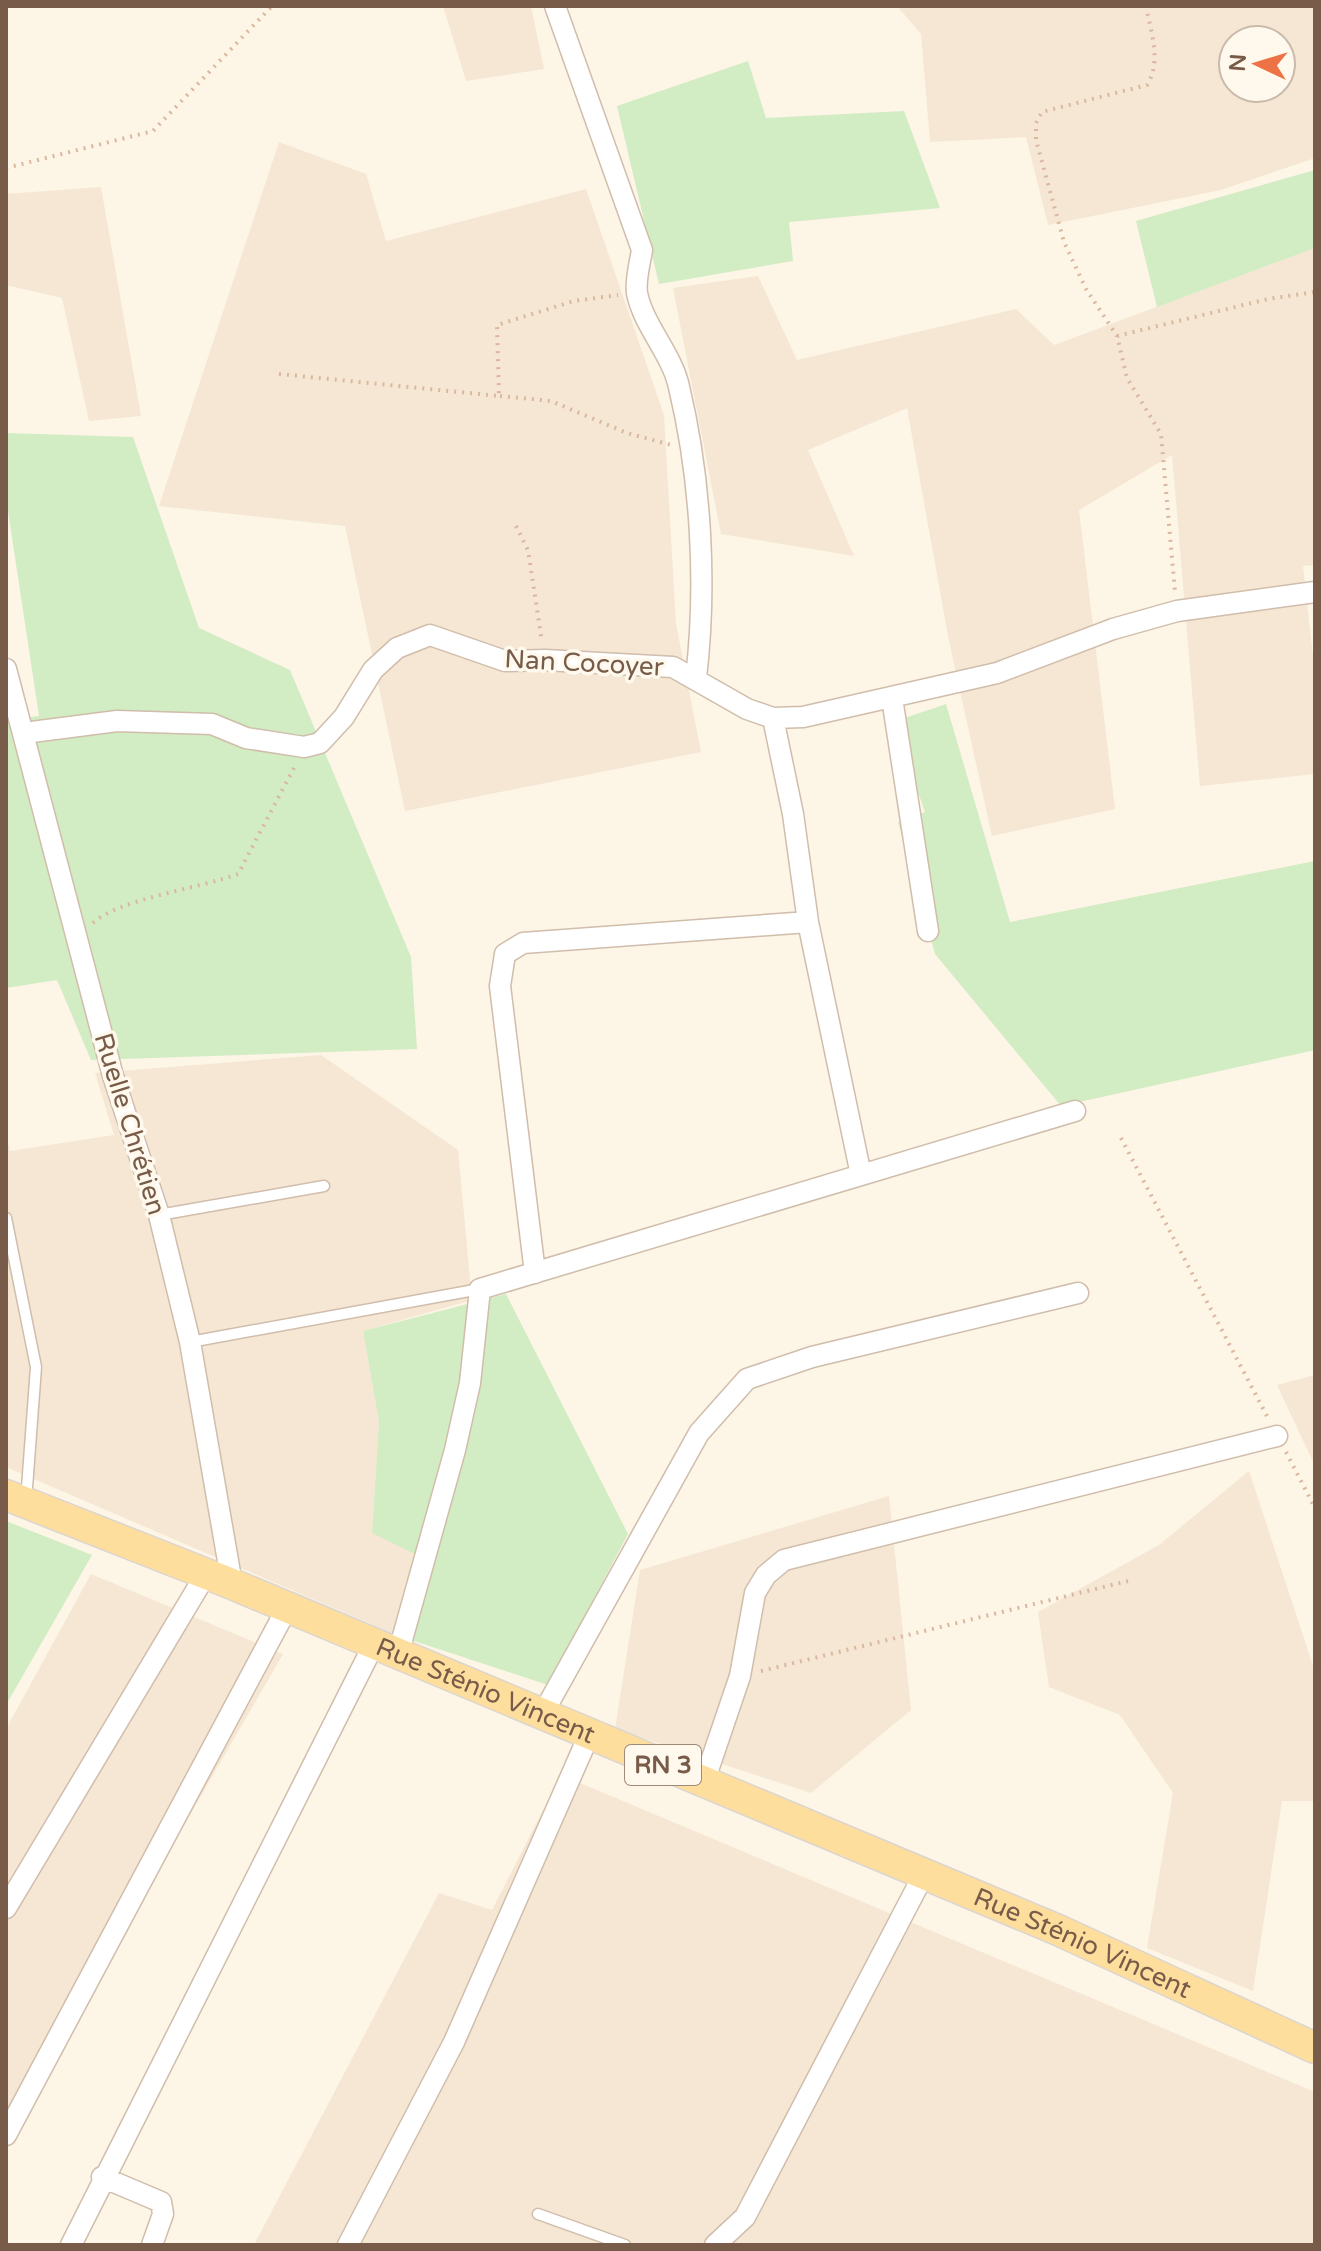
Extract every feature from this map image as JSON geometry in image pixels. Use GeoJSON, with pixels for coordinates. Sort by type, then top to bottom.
{"type":"FeatureCollection","features":[{"type":"Feature","properties":{"kind":"main road","name":"Rue Sténio Vincent"},"geometry":{"type":"LineString","coordinates":[[16,1499],[219,1579],[1072,1936],[1315,2048]]}},
{"type":"Feature","properties":{"kind":"street"},"geometry":{"type":"LineString","coordinates":[[555,6],[642,250],[636,292],[679,384],[689,449],[701,582],[702,627],[696,678]]}},
{"type":"Feature","properties":{"kind":"street","name":"Nan Cocoyer"},"geometry":{"type":"LineString","coordinates":[[304,747],[320,743],[344,717],[373,670],[397,648],[430,635],[505,661],[545,660],[673,667],[696,678],[720,696],[773,718],[803,717],[997,673],[1113,629],[1177,611],[1315,592]]}},
{"type":"Feature","properties":{"kind":"street","name":"Ruelle Chrétien"},"geometry":{"type":"LineString","coordinates":[[6,669],[113,1076],[159,1215],[190,1342],[219,1579]]}},
{"type":"Feature","properties":{"kind":"street"},"geometry":{"type":"LineString","coordinates":[[892,698],[928,931]]}},
{"type":"Feature","properties":{"kind":"street"},"geometry":{"type":"LineString","coordinates":[[773,718],[793,814],[808,922],[861,1175]]}},
{"type":"Feature","properties":{"kind":"street"},"geometry":{"type":"LineString","coordinates":[[24,733],[117,721],[212,724],[246,738],[304,747]]}},
{"type":"Feature","properties":{"kind":"street"},"geometry":{"type":"LineString","coordinates":[[535,1273],[500,986],[505,954],[523,943],[808,922]]}},
{"type":"Feature","properties":{"kind":"street"},"geometry":{"type":"LineString","coordinates":[[71,2245],[102,2177],[386,1649],[455,1450],[470,1383],[480,1289],[1075,1111]]}},
{"type":"Feature","properties":{"kind":"street"},"geometry":{"type":"LineString","coordinates":[[542,1715],[699,1433],[747,1379],[812,1357],[1078,1293]]}},
{"type":"Feature","properties":{"kind":"street"},"geometry":{"type":"LineString","coordinates":[[704,1782],[740,1676],[755,1593],[766,1575],[784,1560],[1277,1436]]}},
{"type":"Feature","properties":{"kind":"street"},"geometry":{"type":"LineString","coordinates":[[6,1908],[219,1579]]}},
{"type":"Feature","properties":{"kind":"street"},"geometry":{"type":"LineString","coordinates":[[6,2135],[287,1608]]}},
{"type":"Feature","properties":{"kind":"street"},"geometry":{"type":"LineString","coordinates":[[348,2245],[454,2042],[589,1735]]}},
{"type":"Feature","properties":{"kind":"street"},"geometry":{"type":"LineString","coordinates":[[715,2245],[745,2217],[924,1874]]}},
{"type":"Feature","properties":{"kind":"street"},"geometry":{"type":"LineString","coordinates":[[102,2177],[161,2202],[163,2214],[152,2245]]}},
{"type":"Feature","properties":{"kind":"lane"},"geometry":{"type":"LineString","coordinates":[[159,1215],[324,1186]]}},
{"type":"Feature","properties":{"kind":"lane"},"geometry":{"type":"LineString","coordinates":[[6,1218],[36,1367],[16,1499]]}},
{"type":"Feature","properties":{"kind":"lane"},"geometry":{"type":"LineString","coordinates":[[190,1342],[480,1289]]}},
{"type":"Feature","properties":{"kind":"lane"},"geometry":{"type":"LineString","coordinates":[[538,2214],[625,2245]]}},
{"type":"Feature","properties":{"kind":"path"},"geometry":{"type":"LineString","coordinates":[[6,168],[153,131],[272,6]]}},
{"type":"Feature","properties":{"kind":"path"},"geometry":{"type":"LineString","coordinates":[[1146,6],[1156,59],[1155,72],[1147,85],[1042,112],[1036,123],[1036,140],[1064,242],[1086,289],[1117,336],[1127,378],[1161,434],[1177,611]]}},
{"type":"Feature","properties":{"kind":"path"},"geometry":{"type":"LineString","coordinates":[[499,396],[497,325],[574,301],[636,292]]}},
{"type":"Feature","properties":{"kind":"path"},"geometry":{"type":"LineString","coordinates":[[1117,336],[1268,299],[1315,292]]}},
{"type":"Feature","properties":{"kind":"path"},"geometry":{"type":"LineString","coordinates":[[279,374],[551,401],[627,433],[689,449]]}},
{"type":"Feature","properties":{"kind":"path"},"geometry":{"type":"LineString","coordinates":[[516,526],[528,550],[545,660]]}},
{"type":"Feature","properties":{"kind":"path"},"geometry":{"type":"LineString","coordinates":[[78,947],[95,920],[126,905],[206,886],[238,874],[304,747]]}},
{"type":"Feature","properties":{"kind":"path"},"geometry":{"type":"LineString","coordinates":[[1121,1138],[1315,1508]]}},
{"type":"Feature","properties":{"kind":"path"},"geometry":{"type":"LineString","coordinates":[[740,1676],[1128,1581]]}},
{"type":"Feature","properties":{"kind":"shaded area"},"geometry":{"type":"Polygon","coordinates":[[[443,6],[531,6],[544,69],[466,81],[443,6]]]}},
{"type":"Feature","properties":{"kind":"shaded area"},"geometry":{"type":"Polygon","coordinates":[[[897,6],[1315,6],[1315,158],[1221,190],[1048,225],[1026,137],[930,142],[921,34],[897,6]]]}},
{"type":"Feature","properties":{"kind":"shaded area"},"geometry":{"type":"Polygon","coordinates":[[[279,142],[366,174],[386,241],[586,189],[664,415],[676,624],[701,752],[405,811],[345,526],[159,506],[279,142]]]}},
{"type":"Feature","properties":{"kind":"shaded area"},"geometry":{"type":"Polygon","coordinates":[[[101,187],[141,416],[89,421],[62,298],[6,285],[6,194],[101,187]]]}},
{"type":"Feature","properties":{"kind":"shaded area"},"geometry":{"type":"Polygon","coordinates":[[[1315,248],[1315,565],[1303,566],[1315,674],[1315,774],[1200,786],[1172,455],[1079,510],[1115,809],[992,836],[949,641],[907,408],[808,450],[854,556],[721,534],[673,288],[758,276],[797,360],[1016,309],[1054,345],[1315,248]]]}},
{"type":"Feature","properties":{"kind":"shaded area"},"geometry":{"type":"Polygon","coordinates":[[[321,1055],[458,1150],[472,1300],[363,1331],[379,1422],[372,1532],[423,1558],[399,1636],[6,1467],[6,1136],[10,1151],[114,1135],[95,1073],[321,1055]]]}},
{"type":"Feature","properties":{"kind":"shaded area"},"geometry":{"type":"Polygon","coordinates":[[[1315,1375],[1315,1466],[1277,1385],[1315,1375]]]}},
{"type":"Feature","properties":{"kind":"shaded area"},"geometry":{"type":"Polygon","coordinates":[[[1249,1471],[1315,1672],[1315,1801],[1282,1801],[1253,1991],[1147,1948],[1173,1793],[1120,1715],[1049,1687],[1038,1612],[1159,1545],[1249,1471]]]}},
{"type":"Feature","properties":{"kind":"shaded area"},"geometry":{"type":"Polygon","coordinates":[[[889,1496],[911,1710],[811,1793],[615,1729],[640,1570],[889,1496]]]}},
{"type":"Feature","properties":{"kind":"shaded area"},"geometry":{"type":"Polygon","coordinates":[[[91,1574],[283,1654],[6,2133],[6,1729],[91,1574]]]}},
{"type":"Feature","properties":{"kind":"shaded area"},"geometry":{"type":"Polygon","coordinates":[[[561,1775],[1315,2092],[1315,2245],[254,2245],[439,1893],[492,1910],[561,1775]]]}},
{"type":"Feature","properties":{"kind":"green space"},"geometry":{"type":"Polygon","coordinates":[[[748,61],[766,118],[904,111],[940,208],[789,222],[793,261],[659,284],[617,106],[748,61]]]}},
{"type":"Feature","properties":{"kind":"green space"},"geometry":{"type":"Polygon","coordinates":[[[1315,170],[1315,248],[1157,307],[1136,221],[1315,170]]]}},
{"type":"Feature","properties":{"kind":"green space"},"geometry":{"type":"Polygon","coordinates":[[[6,433],[133,437],[199,628],[290,670],[411,957],[417,1049],[91,1060],[57,980],[6,988],[6,720],[39,716],[6,498],[6,433]]]}},
{"type":"Feature","properties":{"kind":"green space"},"geometry":{"type":"Polygon","coordinates":[[[946,704],[1010,922],[1315,861],[1315,1050],[1061,1106],[935,954],[898,822],[925,812],[893,722],[946,704]]]}},
{"type":"Feature","properties":{"kind":"green space"},"geometry":{"type":"Polygon","coordinates":[[[506,1294],[628,1534],[548,1685],[399,1636],[423,1558],[372,1533],[379,1422],[363,1331],[506,1294]]]}},
{"type":"Feature","properties":{"kind":"green space"},"geometry":{"type":"Polygon","coordinates":[[[6,1521],[92,1555],[6,1705],[6,1521]]]}}]}
